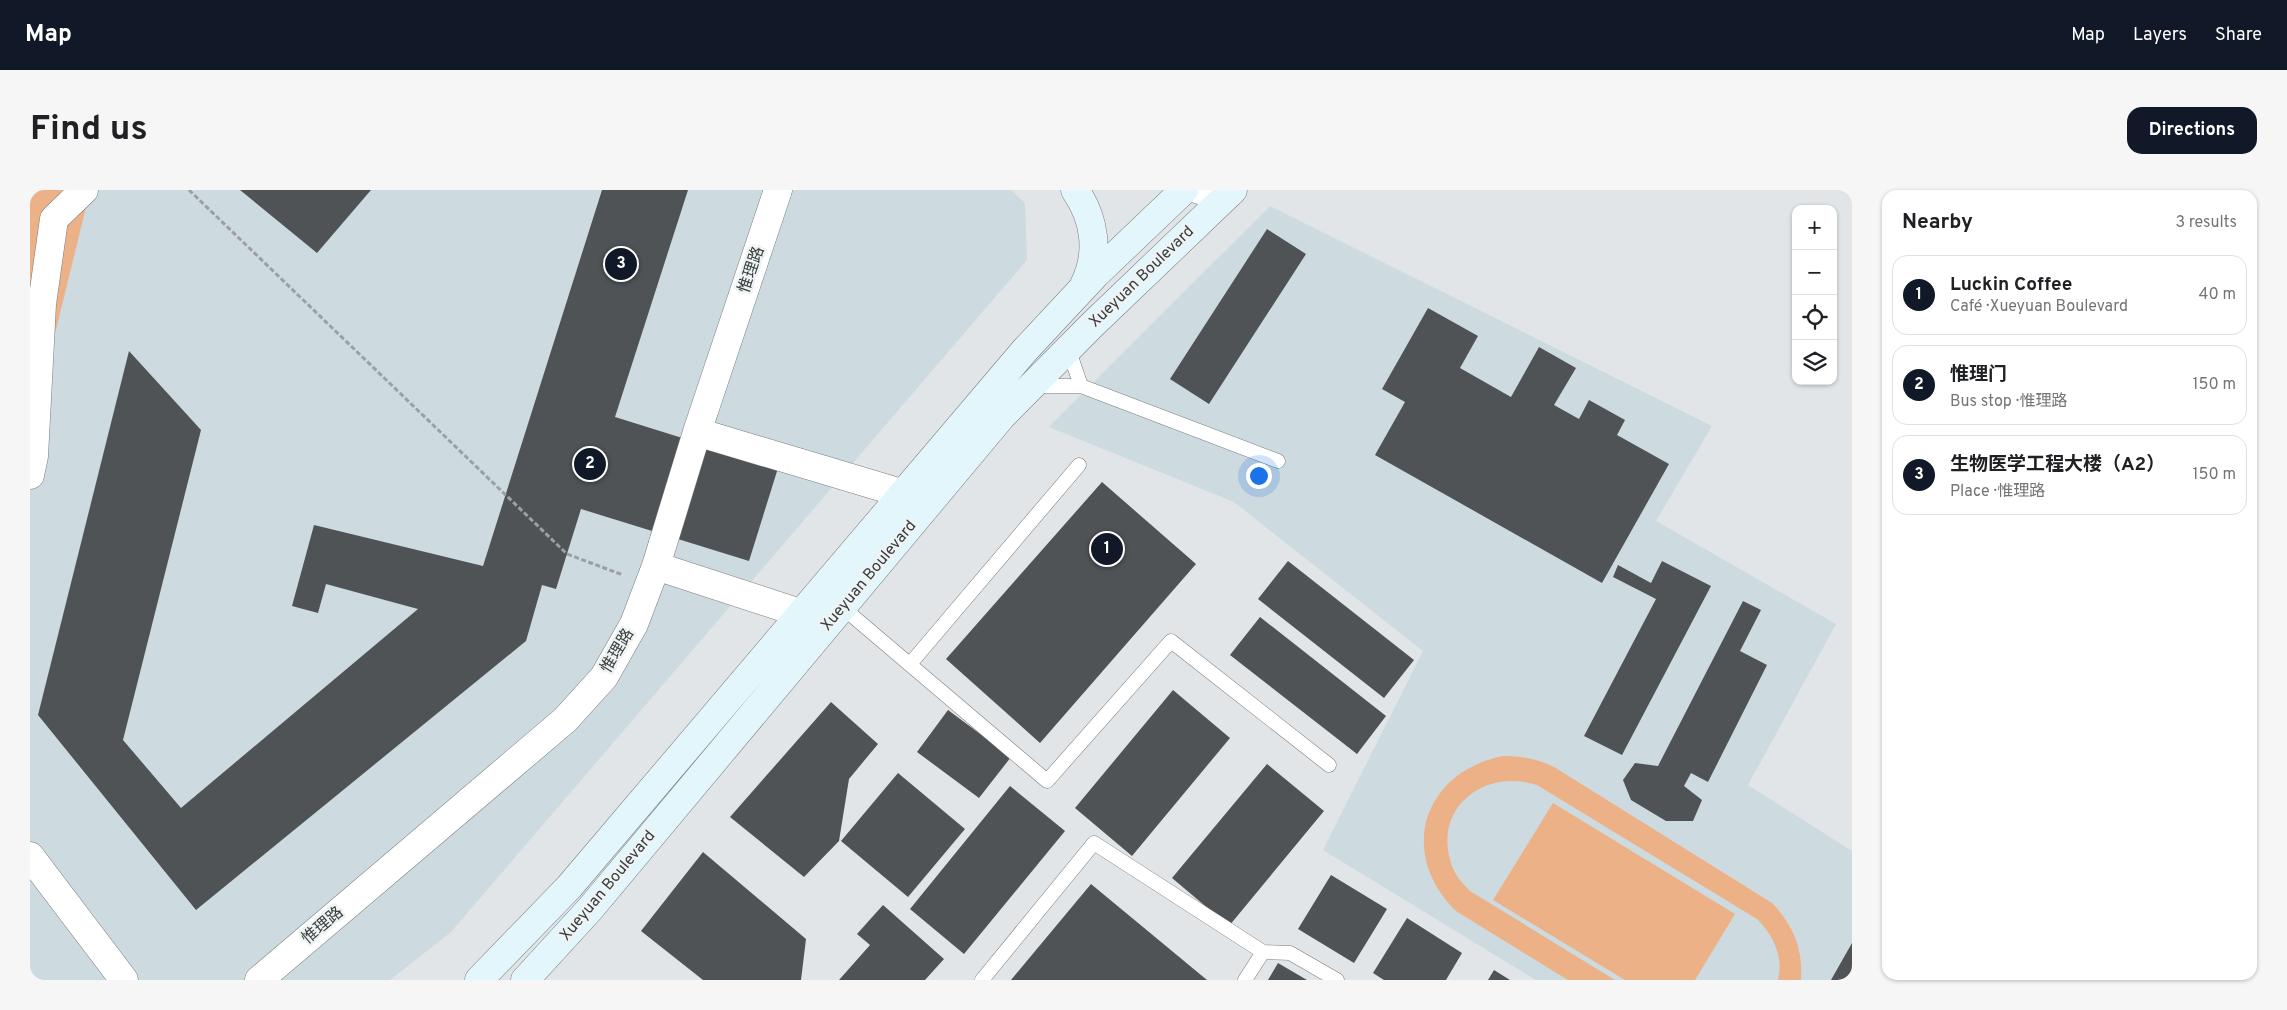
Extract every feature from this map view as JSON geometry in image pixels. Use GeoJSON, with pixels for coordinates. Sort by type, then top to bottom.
{"type":"FeatureCollection","features":[{"type":"Feature","properties":{"kind":"main road"},"geometry":{"type":"LineString","coordinates":[[1075,190],[1088,215],[1094,243],[1089,274],[1081,290]]}},
{"type":"Feature","properties":{"kind":"main road","name":"Xueyuan Boulevard"},"geometry":{"type":"LineString","coordinates":[[479,980],[569,887],[983,397],[1081,290],[1184,190]]}},
{"type":"Feature","properties":{"kind":"main road","name":"Xueyuan Boulevard"},"geometry":{"type":"LineString","coordinates":[[525,980],[590,909],[1002,416],[1068,348],[1231,191]]}},
{"type":"Feature","properties":{"kind":"street"},"geometry":{"type":"LineString","coordinates":[[30,475],[34,456],[42,304],[54,219],[84,190]]}},
{"type":"Feature","properties":{"kind":"street","name":"惟理路"},"geometry":{"type":"LineString","coordinates":[[259,980],[565,720],[604,677],[634,624],[653,575],[697,432],[778,190]]}},
{"type":"Feature","properties":{"kind":"street"},"geometry":{"type":"LineString","coordinates":[[1199,190],[1231,191]]}},
{"type":"Feature","properties":{"kind":"street"},"geometry":{"type":"LineString","coordinates":[[697,432],[902,494]]}},
{"type":"Feature","properties":{"kind":"street"},"geometry":{"type":"LineString","coordinates":[[653,575],[800,613]]}},
{"type":"Feature","properties":{"kind":"street"},"geometry":{"type":"LineString","coordinates":[[30,856],[124,980]]}},
{"type":"Feature","properties":{"kind":"lane"},"geometry":{"type":"LineString","coordinates":[[1068,348],[1081,386]]}},
{"type":"Feature","properties":{"kind":"lane"},"geometry":{"type":"LineString","coordinates":[[1032,386],[1081,386],[1278,461]]}},
{"type":"Feature","properties":{"kind":"lane"},"geometry":{"type":"LineString","coordinates":[[910,664],[1079,465]]}},
{"type":"Feature","properties":{"kind":"lane"},"geometry":{"type":"LineString","coordinates":[[842,607],[1047,781],[1171,641],[1330,765]]}},
{"type":"Feature","properties":{"kind":"lane"},"geometry":{"type":"LineString","coordinates":[[982,980],[1094,843],[1263,952],[1290,953],[1337,980]]}},
{"type":"Feature","properties":{"kind":"lane"},"geometry":{"type":"LineString","coordinates":[[1245,980],[1263,952]]}},
{"type":"Feature","properties":{"kind":"path"},"geometry":{"type":"LineString","coordinates":[[189,190],[567,554],[653,575]]}},
{"type":"Feature","properties":{"kind":"shaded area"},"geometry":{"type":"Polygon","coordinates":[[[30,190],[1011,190],[1025,203],[1027,260],[451,932],[390,980],[30,980],[30,190]]]}},
{"type":"Feature","properties":{"kind":"shaded area"},"geometry":{"type":"Polygon","coordinates":[[[30,190],[87,190],[87,203],[30,436],[30,190]]]}},
{"type":"Feature","properties":{"kind":"shaded area"},"geometry":{"type":"Polygon","coordinates":[[[1270,206],[1712,426],[1656,521],[1836,624],[1748,785],[1852,851],[1852,980],[1536,980],[1323,850],[1423,651],[1234,502],[1049,427],[1270,206]]]}},
{"type":"Feature","properties":{"kind":"shaded area"},"geometry":{"type":"Polygon","coordinates":[[[1503,756],[1529,758],[1554,767],[1772,903],[1786,920],[1796,938],[1799,948],[1801,980],[1778,980],[1780,963],[1776,946],[1768,932],[1757,919],[1537,785],[1518,781],[1499,782],[1482,787],[1468,797],[1457,809],[1450,825],[1447,843],[1452,867],[1470,891],[1615,980],[1568,980],[1456,911],[1438,888],[1427,865],[1424,841],[1427,818],[1437,797],[1454,779],[1476,765],[1503,756]]]}},
{"type":"Feature","properties":{"kind":"shaded area"},"geometry":{"type":"Polygon","coordinates":[[[1553,803],[1735,914],[1695,980],[1625,980],[1493,900],[1553,803]]]}},
{"type":"Feature","properties":{"kind":"building"},"geometry":{"type":"Polygon","coordinates":[[[240,190],[371,190],[317,253],[240,190]]]}},
{"type":"Feature","properties":{"kind":"building"},"geometry":{"type":"Polygon","coordinates":[[[602,190],[688,190],[615,417],[778,468],[749,561],[581,509],[556,589],[542,585],[526,641],[196,910],[38,715],[129,351],[201,430],[123,740],[181,808],[418,609],[326,584],[318,613],[292,606],[314,525],[483,566],[602,190]]]}},
{"type":"Feature","properties":{"kind":"building"},"geometry":{"type":"Polygon","coordinates":[[[1267,229],[1306,254],[1209,404],[1170,379],[1267,229]]]}},
{"type":"Feature","properties":{"kind":"building"},"geometry":{"type":"Polygon","coordinates":[[[1428,308],[1478,336],[1460,368],[1511,397],[1539,347],[1576,368],[1554,405],[1579,419],[1589,400],[1625,420],[1617,435],[1669,464],[1602,583],[1375,455],[1405,402],[1382,389],[1428,308]]]}},
{"type":"Feature","properties":{"kind":"building"},"geometry":{"type":"Polygon","coordinates":[[[1102,482],[1196,564],[1040,743],[946,659],[1102,482]]]}},
{"type":"Feature","properties":{"kind":"building"},"geometry":{"type":"Polygon","coordinates":[[[1288,561],[1414,660],[1384,698],[1258,599],[1288,561]]]}},
{"type":"Feature","properties":{"kind":"building"},"geometry":{"type":"Polygon","coordinates":[[[1662,561],[1711,586],[1622,755],[1584,736],[1656,599],[1613,577],[1618,565],[1651,583],[1662,561]]]}},
{"type":"Feature","properties":{"kind":"building"},"geometry":{"type":"Polygon","coordinates":[[[1743,601],[1761,610],[1740,651],[1767,665],[1708,782],[1691,773],[1684,786],[1702,800],[1693,821],[1666,821],[1631,800],[1623,780],[1635,763],[1658,766],[1743,601]]]}},
{"type":"Feature","properties":{"kind":"building"},"geometry":{"type":"Polygon","coordinates":[[[1260,617],[1386,716],[1357,754],[1230,655],[1260,617]]]}},
{"type":"Feature","properties":{"kind":"building"},"geometry":{"type":"Polygon","coordinates":[[[1173,690],[1230,738],[1132,856],[1075,808],[1173,690]]]}},
{"type":"Feature","properties":{"kind":"building"},"geometry":{"type":"Polygon","coordinates":[[[831,702],[878,744],[849,779],[839,841],[804,877],[730,817],[831,702]]]}},
{"type":"Feature","properties":{"kind":"building"},"geometry":{"type":"Polygon","coordinates":[[[948,710],[1011,757],[979,798],[917,752],[948,710]]]}},
{"type":"Feature","properties":{"kind":"building"},"geometry":{"type":"Polygon","coordinates":[[[1267,764],[1324,811],[1229,926],[1172,878],[1267,764]]]}},
{"type":"Feature","properties":{"kind":"building"},"geometry":{"type":"Polygon","coordinates":[[[898,773],[965,829],[908,897],[841,841],[898,773]]]}},
{"type":"Feature","properties":{"kind":"building"},"geometry":{"type":"Polygon","coordinates":[[[1010,786],[1065,831],[964,954],[910,909],[1010,786]]]}},
{"type":"Feature","properties":{"kind":"building"},"geometry":{"type":"Polygon","coordinates":[[[703,852],[806,939],[801,980],[703,980],[641,931],[703,852]]]}},
{"type":"Feature","properties":{"kind":"building"},"geometry":{"type":"Polygon","coordinates":[[[1331,875],[1387,909],[1354,963],[1298,929],[1331,875]]]}},
{"type":"Feature","properties":{"kind":"building"},"geometry":{"type":"Polygon","coordinates":[[[1091,884],[1207,980],[1011,980],[1091,884]]]}},
{"type":"Feature","properties":{"kind":"building"},"geometry":{"type":"Polygon","coordinates":[[[883,905],[944,959],[925,980],[839,980],[870,945],[857,934],[883,905]]]}},
{"type":"Feature","properties":{"kind":"building"},"geometry":{"type":"Polygon","coordinates":[[[1407,918],[1462,953],[1446,980],[1384,980],[1373,973],[1407,918]]]}},
{"type":"Feature","properties":{"kind":"building"},"geometry":{"type":"Polygon","coordinates":[[[1852,943],[1852,980],[1831,980],[1852,943]]]}},
{"type":"Feature","properties":{"kind":"building"},"geometry":{"type":"Polygon","coordinates":[[[1278,963],[1307,980],[1268,980],[1278,963]]]}},
{"type":"Feature","properties":{"kind":"building"},"geometry":{"type":"Polygon","coordinates":[[[1494,970],[1510,980],[1488,980],[1494,970]]]}},
{"type":"Feature","properties":{"kind":"place","name":"生物医学工程大楼（A2）"},"geometry":{"type":"Point","coordinates":[621,264]}},
{"type":"Feature","properties":{"kind":"place","name":"惟理门"},"geometry":{"type":"Point","coordinates":[590,464]}},
{"type":"Feature","properties":{"kind":"place","name":"Luckin Coffee"},"geometry":{"type":"Point","coordinates":[1107,549]}}]}
